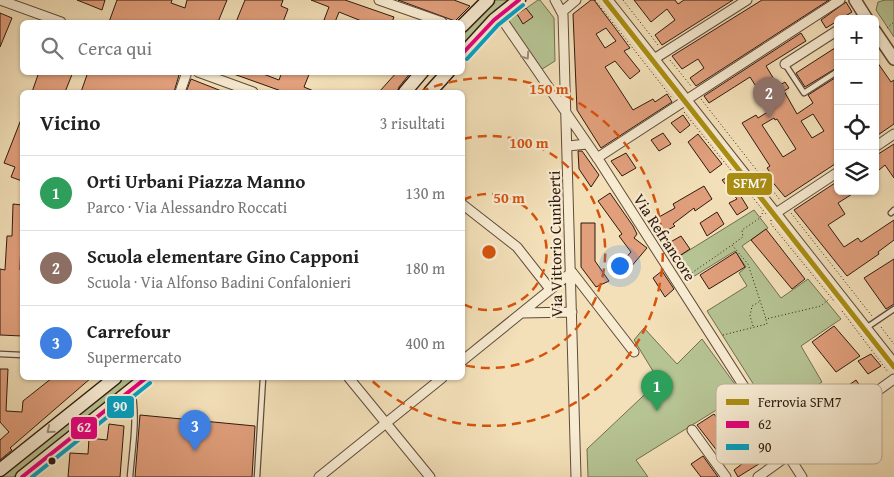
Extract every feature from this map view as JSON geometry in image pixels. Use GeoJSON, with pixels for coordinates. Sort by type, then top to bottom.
{"type":"FeatureCollection","features":[{"type":"Feature","properties":{"kind":"main road"},"geometry":{"type":"LineString","coordinates":[[465,23],[488,0]]}},
{"type":"Feature","properties":{"kind":"main road"},"geometry":{"type":"LineString","coordinates":[[465,53],[499,15],[519,0]]}},
{"type":"Feature","properties":{"kind":"main road"},"geometry":{"type":"LineString","coordinates":[[407,90],[419,75]]}},
{"type":"Feature","properties":{"kind":"main road"},"geometry":{"type":"LineString","coordinates":[[432,90],[445,75]]}},
{"type":"Feature","properties":{"kind":"main road"},"geometry":{"type":"LineString","coordinates":[[0,470],[112,380]]}},
{"type":"Feature","properties":{"kind":"main road"},"geometry":{"type":"LineString","coordinates":[[22,477],[143,380]]}},
{"type":"Feature","properties":{"kind":"street"},"geometry":{"type":"LineString","coordinates":[[0,0],[55,20]]}},
{"type":"Feature","properties":{"kind":"street"},"geometry":{"type":"LineString","coordinates":[[379,0],[436,20]]}},
{"type":"Feature","properties":{"kind":"street"},"geometry":{"type":"LineString","coordinates":[[554,0],[563,10],[576,0]]}},
{"type":"Feature","properties":{"kind":"street"},"geometry":{"type":"LineString","coordinates":[[608,0],[654,59],[682,103],[776,213],[894,363]]}},
{"type":"Feature","properties":{"kind":"street"},"geometry":{"type":"LineString","coordinates":[[597,158],[840,0]]}},
{"type":"Feature","properties":{"kind":"street"},"geometry":{"type":"LineString","coordinates":[[855,0],[861,15]]}},
{"type":"Feature","properties":{"kind":"street"},"geometry":{"type":"LineString","coordinates":[[654,59],[741,1]]}},
{"type":"Feature","properties":{"kind":"street","name":"Via Vittorio Cuniberti"},"geometry":{"type":"LineString","coordinates":[[563,10],[572,272],[576,477]]}},
{"type":"Feature","properties":{"kind":"street","name":"Via Refrancore"},"geometry":{"type":"LineString","coordinates":[[499,15],[567,117],[597,158],[742,384]]}},
{"type":"Feature","properties":{"kind":"street"},"geometry":{"type":"LineString","coordinates":[[881,30],[894,59]]}},
{"type":"Feature","properties":{"kind":"street"},"geometry":{"type":"LineString","coordinates":[[785,64],[834,33]]}},
{"type":"Feature","properties":{"kind":"street"},"geometry":{"type":"LineString","coordinates":[[181,90],[186,75]]}},
{"type":"Feature","properties":{"kind":"street"},"geometry":{"type":"LineString","coordinates":[[206,75],[248,90]]}},
{"type":"Feature","properties":{"kind":"street"},"geometry":{"type":"LineString","coordinates":[[879,143],[894,134]]}},
{"type":"Feature","properties":{"kind":"street"},"geometry":{"type":"LineString","coordinates":[[568,146],[587,144]]}},
{"type":"Feature","properties":{"kind":"street"},"geometry":{"type":"LineString","coordinates":[[776,213],[834,175]]}},
{"type":"Feature","properties":{"kind":"street"},"geometry":{"type":"LineString","coordinates":[[465,206],[517,247],[550,289]]}},
{"type":"Feature","properties":{"kind":"street"},"geometry":{"type":"LineString","coordinates":[[465,359],[572,272],[634,352]]}},
{"type":"Feature","properties":{"kind":"street"},"geometry":{"type":"LineString","coordinates":[[522,313],[572,312]]}},
{"type":"Feature","properties":{"kind":"street"},"geometry":{"type":"LineString","coordinates":[[882,388],[894,379]]}},
{"type":"Feature","properties":{"kind":"street"},"geometry":{"type":"LineString","coordinates":[[351,380],[430,477]]}},
{"type":"Feature","properties":{"kind":"street"},"geometry":{"type":"LineString","coordinates":[[319,477],[440,380]]}},
{"type":"Feature","properties":{"kind":"street"},"geometry":{"type":"LineString","coordinates":[[692,430],[716,463]]}},
{"type":"Feature","properties":{"kind":"street"},"geometry":{"type":"LineString","coordinates":[[717,464],[726,477]]}},
{"type":"Feature","properties":{"kind":"street"},"geometry":{"type":"LineString","coordinates":[[758,477],[776,464]]}},
{"type":"Feature","properties":{"kind":"street","name":"Via Refrancore"},"geometry":{"type":"LineString","coordinates":[[794,464],[802,477]]}},
{"type":"Feature","properties":{"kind":"lane"},"geometry":{"type":"LineString","coordinates":[[785,64],[804,93],[834,74]]}},
{"type":"Feature","properties":{"kind":"lane"},"geometry":{"type":"LineString","coordinates":[[866,328],[894,309]]}},
{"type":"Feature","properties":{"kind":"lane"},"geometry":{"type":"LineString","coordinates":[[0,354],[20,355]]}},
{"type":"Feature","properties":{"kind":"lane"},"geometry":{"type":"LineString","coordinates":[[257,477],[264,380]]}},
{"type":"Feature","properties":{"kind":"lane"},"geometry":{"type":"LineString","coordinates":[[130,477],[134,400],[131,389]]}},
{"type":"Feature","properties":{"kind":"path"},"geometry":{"type":"LineString","coordinates":[[595,0],[682,103],[762,212],[769,215],[771,224],[830,299],[838,304]]}},
{"type":"Feature","properties":{"kind":"path"},"geometry":{"type":"LineString","coordinates":[[623,0],[894,344]]}},
{"type":"Feature","properties":{"kind":"path"},"geometry":{"type":"LineString","coordinates":[[881,30],[894,22]]}},
{"type":"Feature","properties":{"kind":"path"},"geometry":{"type":"LineString","coordinates":[[686,277],[743,237],[742,230],[760,218],[762,212]]}},
{"type":"Feature","properties":{"kind":"path"},"geometry":{"type":"LineString","coordinates":[[722,336],[767,324],[748,264],[732,244]]}},
{"type":"Feature","properties":{"kind":"path"},"geometry":{"type":"LineString","coordinates":[[766,319],[820,306],[830,299]]}},
{"type":"Feature","properties":{"kind":"path"},"geometry":{"type":"LineString","coordinates":[[753,328],[750,316],[752,306],[760,302]]}},
{"type":"Feature","properties":{"kind":"path"},"geometry":{"type":"LineString","coordinates":[[841,308],[843,315],[894,379]]}},
{"type":"Feature","properties":{"kind":"green space"},"geometry":{"type":"Polygon","coordinates":[[[493,0],[510,0],[495,10],[465,45],[465,30],[493,0]]]}},
{"type":"Feature","properties":{"kind":"green space"},"geometry":{"type":"Polygon","coordinates":[[[538,0],[554,18],[555,61],[539,71],[508,21],[538,0]]]}},
{"type":"Feature","properties":{"kind":"green space"},"geometry":{"type":"Polygon","coordinates":[[[894,0],[894,37],[876,10],[878,2],[894,0]]]}},
{"type":"Feature","properties":{"kind":"green space"},"geometry":{"type":"Polygon","coordinates":[[[754,210],[768,228],[742,246],[781,298],[808,279],[841,319],[801,346],[822,382],[819,384],[753,384],[707,311],[747,286],[739,273],[746,267],[735,251],[688,280],[675,259],[754,210]]]}},
{"type":"Feature","properties":{"kind":"green space"},"geometry":{"type":"Polygon","coordinates":[[[644,328],[677,364],[702,339],[735,384],[716,384],[716,410],[636,460],[648,477],[588,477],[587,449],[659,381],[634,340],[644,328]]]}},
{"type":"Feature","properties":{"kind":"green space"},"geometry":{"type":"Polygon","coordinates":[[[120,380],[134,380],[13,477],[0,477],[120,380]]]}},
{"type":"Feature","properties":{"kind":"building"},"geometry":{"type":"Polygon","coordinates":[[[77,0],[105,0],[102,10],[77,0]]]}},
{"type":"Feature","properties":{"kind":"building"},"geometry":{"type":"Polygon","coordinates":[[[117,0],[172,0],[171,3],[185,8],[187,0],[227,0],[219,20],[110,20],[117,0]]]}},
{"type":"Feature","properties":{"kind":"building"},"geometry":{"type":"Polygon","coordinates":[[[245,0],[283,0],[281,6],[288,9],[284,20],[237,20],[245,0]]]}},
{"type":"Feature","properties":{"kind":"building"},"geometry":{"type":"Polygon","coordinates":[[[311,0],[345,0],[394,17],[393,20],[359,20],[339,12],[336,20],[324,20],[329,7],[311,0]]]}},
{"type":"Feature","properties":{"kind":"building"},"geometry":{"type":"Polygon","coordinates":[[[398,0],[454,0],[470,6],[456,20],[398,0]]]}},
{"type":"Feature","properties":{"kind":"building"},"geometry":{"type":"Polygon","coordinates":[[[591,0],[594,0],[630,48],[624,51],[640,71],[630,79],[615,61],[605,67],[633,110],[653,99],[655,102],[667,94],[672,102],[601,148],[577,110],[573,14],[591,0]],[[606,28],[596,34],[605,48],[616,41],[606,28]]]}},
{"type":"Feature","properties":{"kind":"building"},"geometry":{"type":"Polygon","coordinates":[[[634,0],[675,0],[678,4],[684,0],[733,0],[662,45],[655,35],[675,20],[667,9],[651,22],[634,0]]]}},
{"type":"Feature","properties":{"kind":"building"},"geometry":{"type":"Polygon","coordinates":[[[762,0],[829,0],[696,86],[690,78],[704,68],[698,59],[682,69],[672,56],[762,0]]]}},
{"type":"Feature","properties":{"kind":"building"},"geometry":{"type":"Polygon","coordinates":[[[846,2],[852,12],[847,15],[834,15],[834,23],[826,28],[821,20],[846,2]]]}},
{"type":"Feature","properties":{"kind":"building"},"geometry":{"type":"Polygon","coordinates":[[[526,8],[533,17],[523,24],[517,14],[526,8]]]}},
{"type":"Feature","properties":{"kind":"building"},"geometry":{"type":"Polygon","coordinates":[[[0,13],[12,18],[0,47],[0,13]]]}},
{"type":"Feature","properties":{"kind":"building"},"geometry":{"type":"Polygon","coordinates":[[[801,33],[806,41],[766,66],[778,86],[785,82],[789,88],[784,91],[797,114],[813,103],[808,95],[834,79],[834,165],[785,197],[770,179],[773,177],[767,168],[770,166],[742,123],[756,115],[758,118],[771,110],[750,77],[709,103],[704,96],[801,33]],[[813,114],[801,121],[812,138],[824,131],[813,114]],[[774,118],[762,125],[783,157],[796,149],[777,119],[775,120],[774,118]]]}},
{"type":"Feature","properties":{"kind":"building"},"geometry":{"type":"Polygon","coordinates":[[[834,49],[834,69],[805,87],[796,73],[834,49]]]}},
{"type":"Feature","properties":{"kind":"building"},"geometry":{"type":"Polygon","coordinates":[[[879,65],[891,82],[894,80],[894,124],[879,134],[879,65]]]}},
{"type":"Feature","properties":{"kind":"building"},"geometry":{"type":"Polygon","coordinates":[[[38,75],[72,75],[66,90],[33,90],[38,75]]]}},
{"type":"Feature","properties":{"kind":"building"},"geometry":{"type":"Polygon","coordinates":[[[87,75],[179,75],[175,90],[82,90],[87,75]]]}},
{"type":"Feature","properties":{"kind":"building"},"geometry":{"type":"Polygon","coordinates":[[[236,75],[266,75],[279,80],[281,75],[309,75],[304,87],[311,90],[278,90],[236,75]]]}},
{"type":"Feature","properties":{"kind":"building"},"geometry":{"type":"Polygon","coordinates":[[[394,75],[409,75],[398,90],[381,90],[394,75]]]}},
{"type":"Feature","properties":{"kind":"building"},"geometry":{"type":"Polygon","coordinates":[[[191,79],[219,90],[187,90],[191,79]]]}},
{"type":"Feature","properties":{"kind":"building"},"geometry":{"type":"Polygon","coordinates":[[[683,115],[690,125],[680,133],[671,123],[683,115]]]}},
{"type":"Feature","properties":{"kind":"building"},"geometry":{"type":"Polygon","coordinates":[[[20,122],[20,180],[11,177],[15,167],[4,163],[20,122]]]}},
{"type":"Feature","properties":{"kind":"building"},"geometry":{"type":"Polygon","coordinates":[[[663,133],[671,144],[659,151],[651,140],[663,133]]]}},
{"type":"Feature","properties":{"kind":"building"},"geometry":{"type":"Polygon","coordinates":[[[698,134],[722,164],[710,173],[688,142],[698,134]]]}},
{"type":"Feature","properties":{"kind":"building"},"geometry":{"type":"Polygon","coordinates":[[[894,144],[894,178],[885,165],[879,170],[879,153],[894,144]]]}},
{"type":"Feature","properties":{"kind":"building"},"geometry":{"type":"Polygon","coordinates":[[[578,151],[582,151],[599,175],[591,187],[579,169],[578,151]]]}},
{"type":"Feature","properties":{"kind":"building"},"geometry":{"type":"Polygon","coordinates":[[[626,153],[636,168],[622,176],[611,161],[626,153]]]}},
{"type":"Feature","properties":{"kind":"building"},"geometry":{"type":"Polygon","coordinates":[[[730,176],[740,188],[737,190],[748,208],[737,215],[729,203],[737,199],[722,180],[730,176]]]}},
{"type":"Feature","properties":{"kind":"building"},"geometry":{"type":"Polygon","coordinates":[[[834,184],[834,195],[851,195],[838,203],[845,214],[828,225],[844,247],[858,238],[861,242],[894,220],[894,240],[878,252],[879,254],[847,276],[794,210],[834,184]]]}},
{"type":"Feature","properties":{"kind":"building"},"geometry":{"type":"Polygon","coordinates":[[[704,186],[712,199],[695,211],[694,208],[673,224],[675,226],[659,235],[650,222],[675,208],[673,204],[704,186]]]}},
{"type":"Feature","properties":{"kind":"building"},"geometry":{"type":"Polygon","coordinates":[[[610,193],[633,226],[637,234],[634,238],[647,248],[630,268],[622,262],[631,252],[619,236],[622,234],[598,201],[610,193]]]}},
{"type":"Feature","properties":{"kind":"building"},"geometry":{"type":"Polygon","coordinates":[[[13,204],[20,205],[20,336],[0,335],[0,269],[5,270],[7,236],[12,236],[13,204]]]}},
{"type":"Feature","properties":{"kind":"building"},"geometry":{"type":"Polygon","coordinates":[[[717,212],[724,224],[707,236],[700,223],[717,212]]]}},
{"type":"Feature","properties":{"kind":"building"},"geometry":{"type":"Polygon","coordinates":[[[581,223],[595,223],[595,261],[609,281],[596,287],[581,267],[581,223]]]}},
{"type":"Feature","properties":{"kind":"building"},"geometry":{"type":"Polygon","coordinates":[[[766,229],[805,279],[792,289],[751,240],[766,229]]]}},
{"type":"Feature","properties":{"kind":"building"},"geometry":{"type":"Polygon","coordinates":[[[681,236],[690,249],[676,258],[667,244],[681,236]]]}},
{"type":"Feature","properties":{"kind":"building"},"geometry":{"type":"Polygon","coordinates":[[[736,252],[745,267],[709,289],[700,275],[736,252]]]}},
{"type":"Feature","properties":{"kind":"building"},"geometry":{"type":"Polygon","coordinates":[[[894,259],[894,304],[886,309],[864,278],[894,259]]]}},
{"type":"Feature","properties":{"kind":"building"},"geometry":{"type":"Polygon","coordinates":[[[662,271],[674,289],[665,297],[653,278],[662,271]]]}},
{"type":"Feature","properties":{"kind":"building"},"geometry":{"type":"Polygon","coordinates":[[[834,326],[860,356],[836,372],[812,342],[834,326]]]}},
{"type":"Feature","properties":{"kind":"building"},"geometry":{"type":"Polygon","coordinates":[[[871,354],[881,366],[868,374],[858,361],[871,354]]]}},
{"type":"Feature","properties":{"kind":"building"},"geometry":{"type":"Polygon","coordinates":[[[0,369],[8,369],[6,411],[22,412],[23,401],[49,380],[89,380],[10,448],[12,450],[0,460],[0,440],[9,432],[0,422],[0,369]]]}},
{"type":"Feature","properties":{"kind":"building"},"geometry":{"type":"Polygon","coordinates":[[[856,380],[859,384],[850,384],[856,380]]]}},
{"type":"Feature","properties":{"kind":"building"},"geometry":{"type":"Polygon","coordinates":[[[714,414],[716,417],[716,449],[697,425],[714,414]]]}},
{"type":"Feature","properties":{"kind":"building"},"geometry":{"type":"Polygon","coordinates":[[[140,415],[255,426],[252,477],[135,477],[140,415]]]}},
{"type":"Feature","properties":{"kind":"building"},"geometry":{"type":"Polygon","coordinates":[[[109,424],[124,426],[120,477],[68,477],[70,453],[88,454],[89,438],[107,440],[109,424]]]}},
{"type":"Feature","properties":{"kind":"building"},"geometry":{"type":"Polygon","coordinates":[[[703,456],[718,477],[701,477],[691,464],[703,456]]]}},
{"type":"Feature","properties":{"kind":"building"},"geometry":{"type":"Polygon","coordinates":[[[742,464],[759,464],[738,477],[734,470],[742,464]]]}},
{"type":"Feature","properties":{"kind":"rail line","name":"SFM7"},"geometry":{"type":"LineString","coordinates":[[605,0],[894,367]]}},
{"type":"Feature","properties":{"kind":"transit line","name":"62"},"geometry":{"type":"LineString","coordinates":[[465,51],[494,20],[519,0]]}},
{"type":"Feature","properties":{"kind":"transit line","name":"90"},"geometry":{"type":"LineString","coordinates":[[467,59],[498,25],[523,5]]}},
{"type":"Feature","properties":{"kind":"transit line","name":"62"},"geometry":{"type":"LineString","coordinates":[[22,477],[143,380]]}},
{"type":"Feature","properties":{"kind":"transit line","name":"90"},"geometry":{"type":"LineString","coordinates":[[32,477],[150,383]]}},
{"type":"Feature","properties":{"kind":"place","name":"Scuola elementare Gino Capponi"},"geometry":{"type":"Point","coordinates":[769,118]}},
{"type":"Feature","properties":{"kind":"place","name":"Orti Urbani Piazza Manno"},"geometry":{"type":"Point","coordinates":[657,411]}},
{"type":"Feature","properties":{"kind":"place","name":"Carrefour"},"geometry":{"type":"Point","coordinates":[195,451]}}]}
